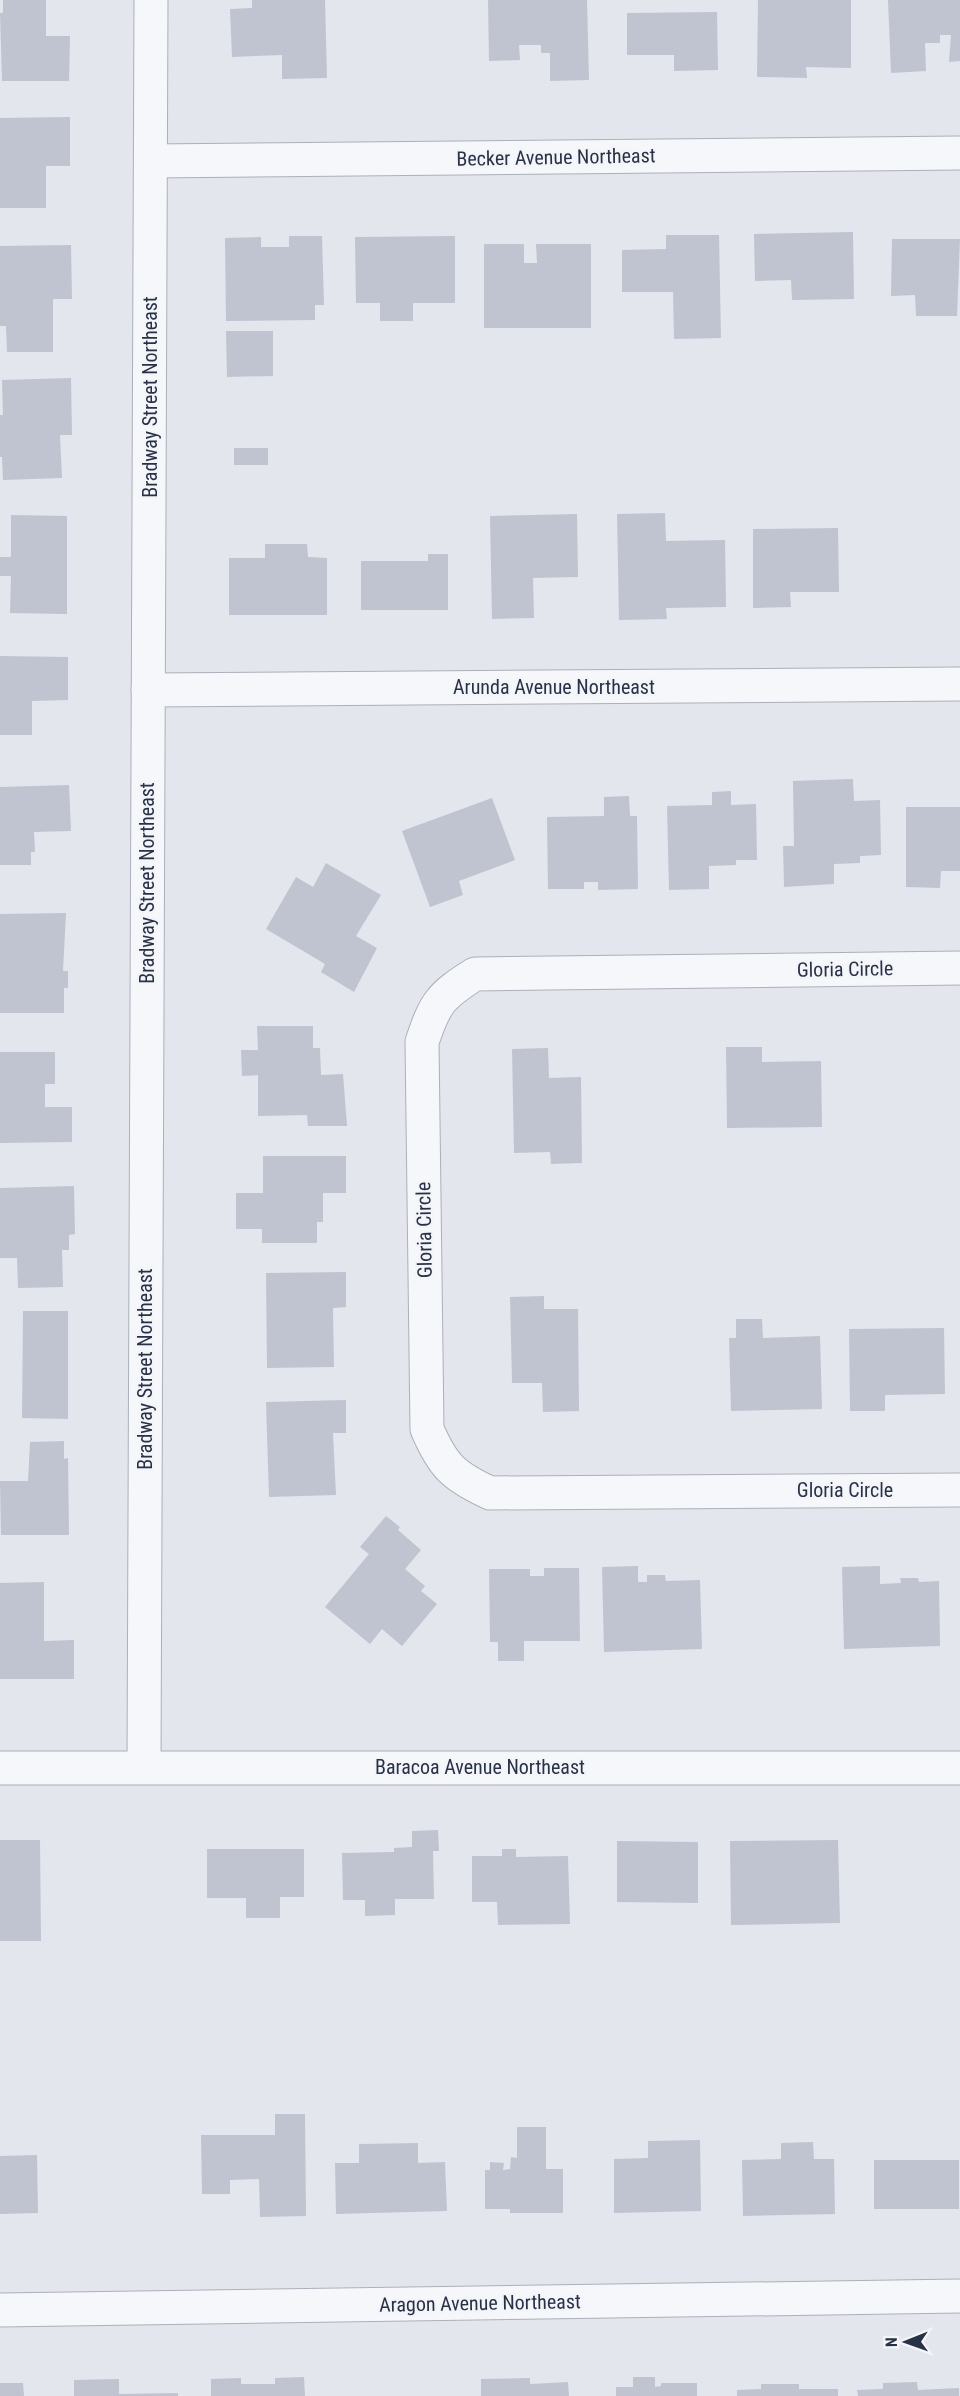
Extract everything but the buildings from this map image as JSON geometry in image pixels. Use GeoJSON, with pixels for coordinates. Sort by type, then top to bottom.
{"type":"FeatureCollection","features":[{"type":"Feature","properties":{"kind":"street","name":"Bradway Street Northeast"},"geometry":{"type":"LineString","coordinates":[[144,1767],[151,0]]}},
{"type":"Feature","properties":{"kind":"street","name":"Becker Avenue Northeast"},"geometry":{"type":"LineString","coordinates":[[151,161],[960,153]]}},
{"type":"Feature","properties":{"kind":"street","name":"Arunda Avenue Northeast"},"geometry":{"type":"LineString","coordinates":[[148,690],[960,684]]}},
{"type":"Feature","properties":{"kind":"street","name":"Gloria Circle"},"geometry":{"type":"LineString","coordinates":[[960,968],[475,974],[449,990],[433,1010],[422,1042],[427,1429],[439,1458],[463,1480],[490,1493],[960,1490]]}},
{"type":"Feature","properties":{"kind":"street","name":"Baracoa Avenue Northeast"},"geometry":{"type":"LineString","coordinates":[[0,1768],[960,1768]]}},
{"type":"Feature","properties":{"kind":"street","name":"Aragon Avenue Northeast"},"geometry":{"type":"LineString","coordinates":[[0,2310],[960,2296]]}}]}
